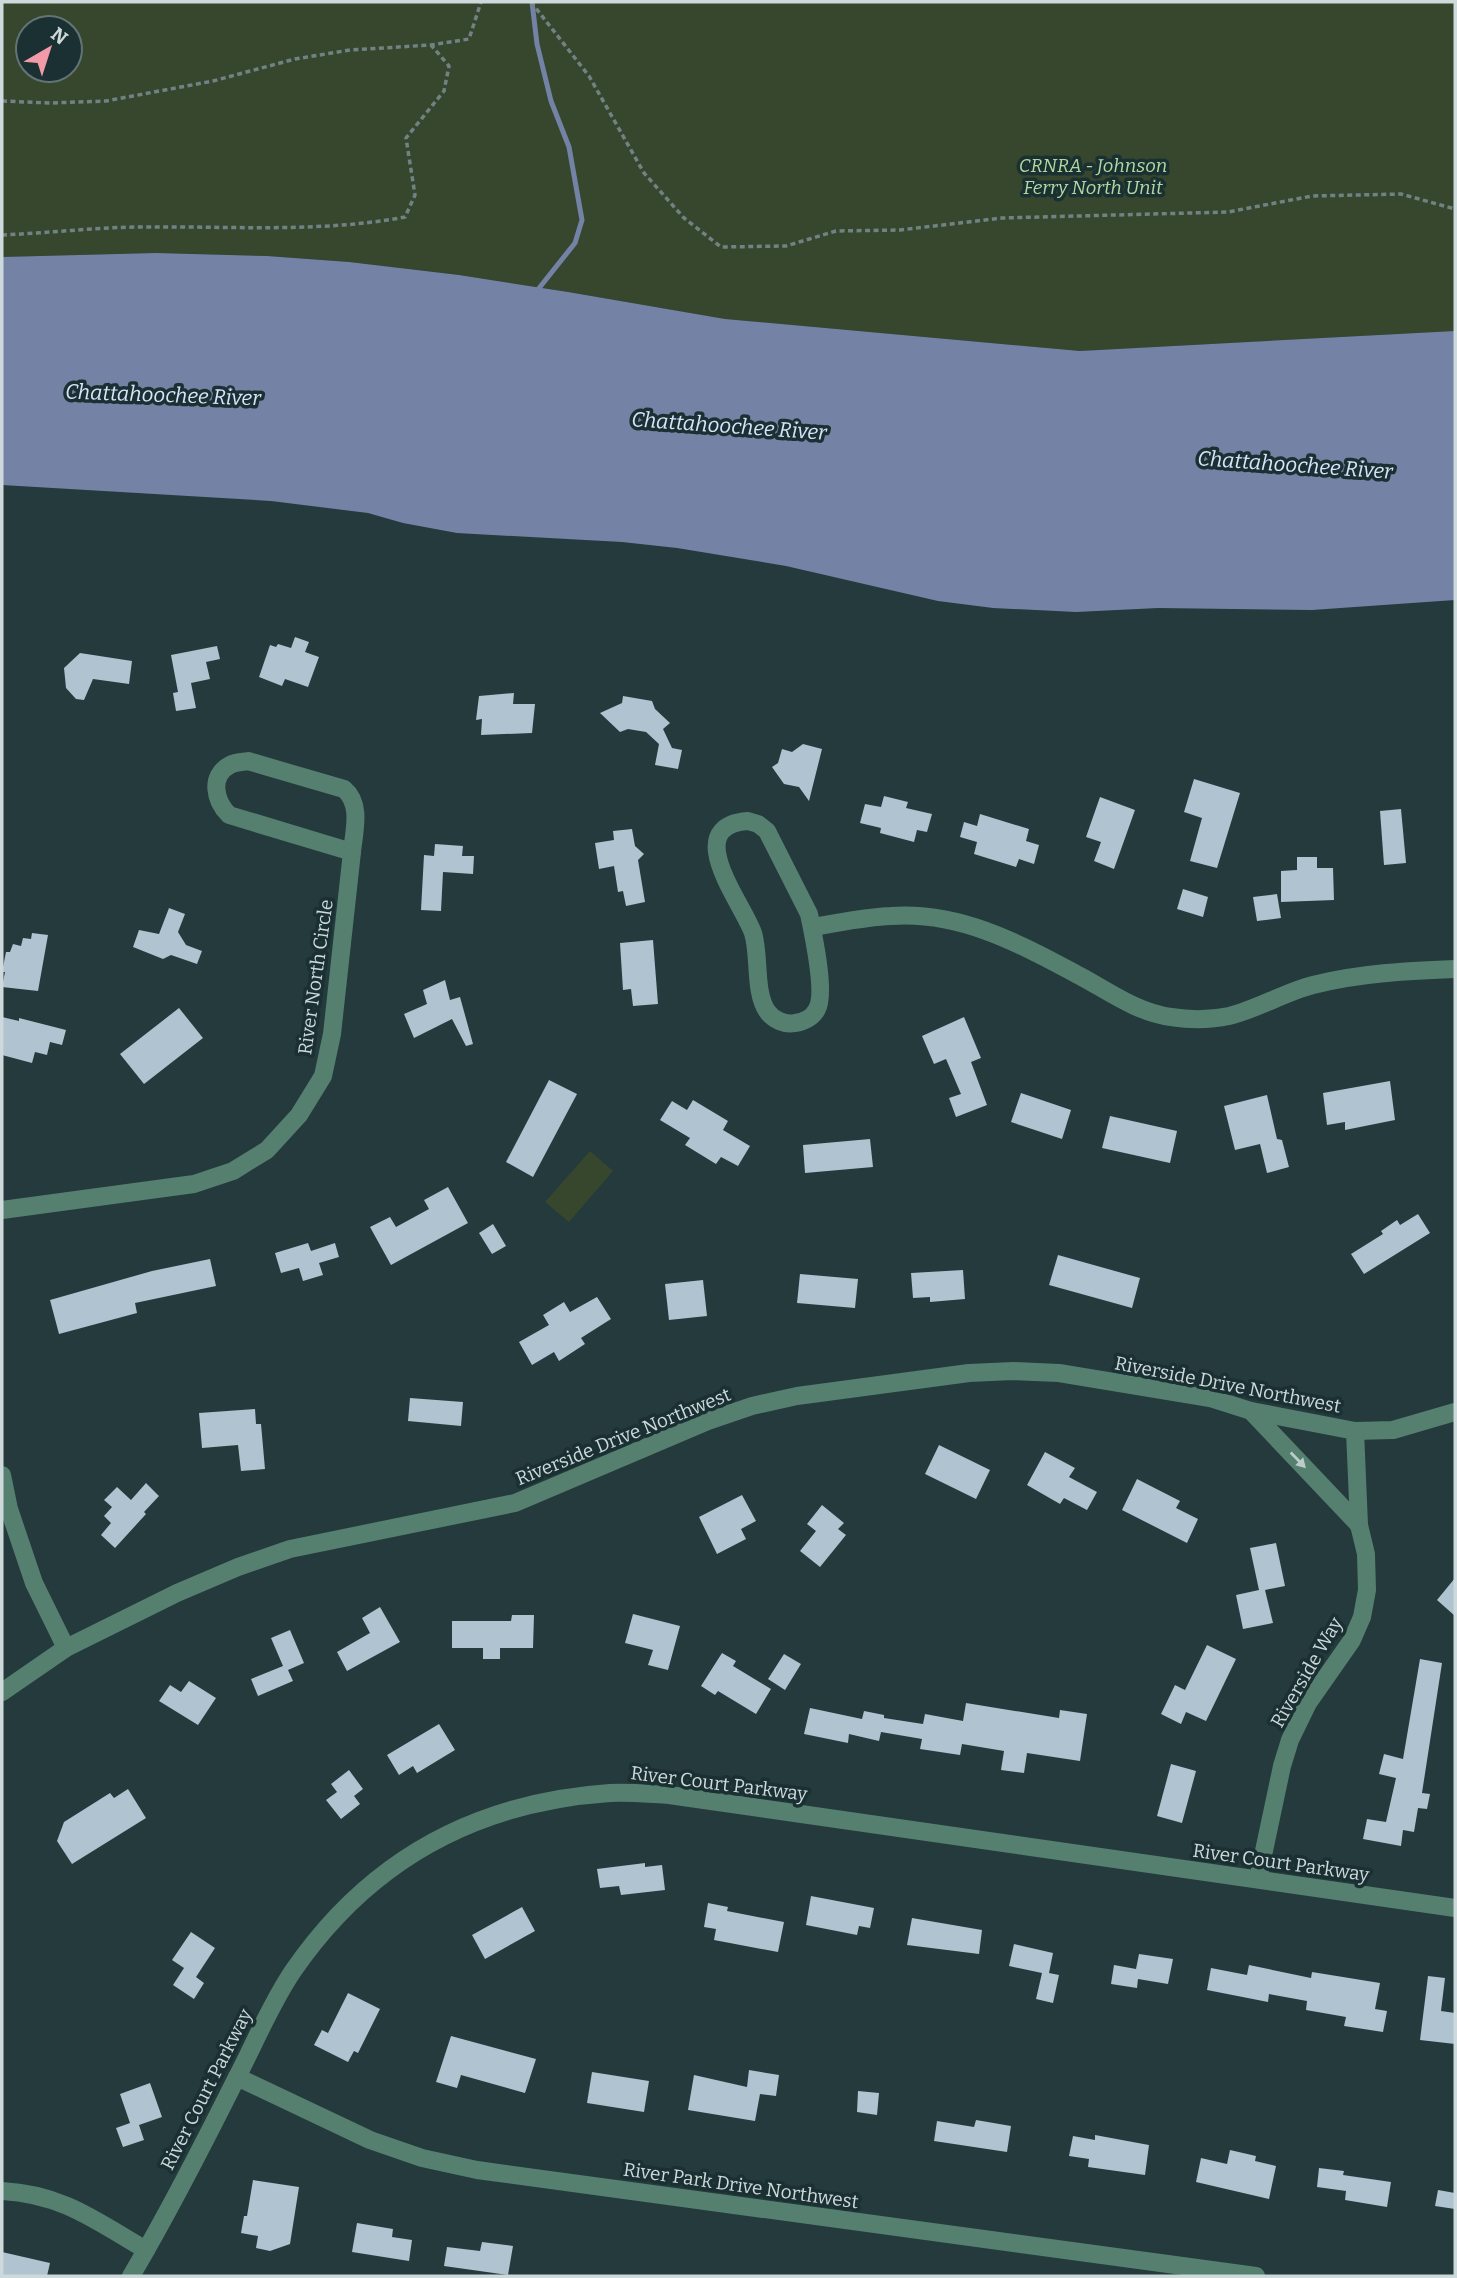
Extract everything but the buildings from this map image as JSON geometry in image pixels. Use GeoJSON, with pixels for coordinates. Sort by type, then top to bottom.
{"type":"FeatureCollection","features":[{"type":"Feature","properties":{"kind":"street","name":"River North Circle"},"geometry":{"type":"LineString","coordinates":[[2,1210],[194,1184],[233,1171],[267,1150],[299,1115],[323,1076],[332,1034],[352,852],[356,806],[352,795],[344,789],[248,761],[230,765],[219,777],[215,787],[216,798],[229,815],[352,852]]}},
{"type":"Feature","properties":{"kind":"street"},"geometry":{"type":"LineString","coordinates":[[748,821],[767,831],[809,914],[812,928],[821,991],[817,1009],[807,1020],[793,1024],[780,1022],[768,1013],[763,1002],[753,933],[716,858],[716,842],[725,828],[737,822],[748,821]]}},
{"type":"Feature","properties":{"kind":"street"},"geometry":{"type":"LineString","coordinates":[[812,928],[894,915],[962,922],[1013,941],[1142,1009],[1166,1017],[1192,1020],[1228,1016],[1312,985],[1369,974],[1455,969]]}},
{"type":"Feature","properties":{"kind":"street","name":"Riverside Drive Northwest"},"geometry":{"type":"LineString","coordinates":[[2,1692],[66,1648],[238,1567],[290,1549],[515,1503],[708,1421],[752,1406],[797,1396],[970,1373],[1013,1371],[1059,1373],[1210,1398],[1251,1410],[1355,1432],[1393,1430],[1455,1412]]}},
{"type":"Feature","properties":{"kind":"street"},"geometry":{"type":"LineString","coordinates":[[1251,1410],[1359,1525]]}},
{"type":"Feature","properties":{"kind":"street","name":"Riverside Way"},"geometry":{"type":"LineString","coordinates":[[1258,1879],[1290,1740],[1308,1703],[1352,1640],[1362,1617],[1367,1590],[1366,1554],[1359,1525],[1355,1432]]}},
{"type":"Feature","properties":{"kind":"street"},"geometry":{"type":"LineString","coordinates":[[2,1475],[9,1509],[34,1583],[66,1648]]}},
{"type":"Feature","properties":{"kind":"street","name":"River Court Parkway"},"geometry":{"type":"LineString","coordinates":[[131,2276],[268,2013],[292,1972],[325,1928],[362,1890],[407,1856],[450,1833],[502,1812],[550,1800],[612,1793],[669,1795],[1455,1908]]}},
{"type":"Feature","properties":{"kind":"street","name":"River Park Drive Northwest"},"geometry":{"type":"LineString","coordinates":[[237,2077],[370,2140],[422,2158],[477,2171],[1256,2276]]}},
{"type":"Feature","properties":{"kind":"street"},"geometry":{"type":"LineString","coordinates":[[2,2191],[26,2192],[56,2200],[75,2208],[146,2250]]}},
{"type":"Feature","properties":{"kind":"path"},"geometry":{"type":"LineString","coordinates":[[2,101],[106,101],[213,82],[295,59],[351,50],[431,45],[469,39],[481,2]]}},
{"type":"Feature","properties":{"kind":"path"},"geometry":{"type":"LineString","coordinates":[[531,2],[589,76],[644,173],[684,218],[721,247],[786,246],[836,231],[901,230],[1002,218],[1228,212],[1312,196],[1401,194],[1455,209]]}},
{"type":"Feature","properties":{"kind":"path"},"geometry":{"type":"LineString","coordinates":[[2,236],[142,227],[244,228],[372,223],[405,217],[415,195],[406,138],[443,91],[449,66],[431,45]]}},
{"type":"Feature","properties":{"kind":"green space","name":"CRNRA - Johnson Ferry North Unit"},"geometry":{"type":"Polygon","coordinates":[[[2,2],[1455,2],[1455,331],[1080,351],[725,319],[459,275],[349,262],[267,256],[156,253],[2,257],[2,2]]]}},
{"type":"Feature","properties":{"kind":"green space"},"geometry":{"type":"Polygon","coordinates":[[[590,1151],[613,1171],[569,1222],[545,1202],[590,1151]]]}},
{"type":"Feature","properties":{"kind":"water","name":"Chattahoochee River"},"geometry":{"type":"Polygon","coordinates":[[[156,253],[267,256],[349,262],[459,275],[725,319],[1080,351],[1455,331],[1455,600],[1312,610],[1158,608],[1076,612],[993,608],[938,601],[786,566],[677,548],[622,542],[457,533],[368,513],[271,501],[2,485],[2,257],[156,253]]]}},
{"type":"Feature","properties":{"kind":"waterway"},"geometry":{"type":"LineString","coordinates":[[532,2],[537,44],[551,101],[569,147],[582,220],[575,243],[536,292]]}}]}
